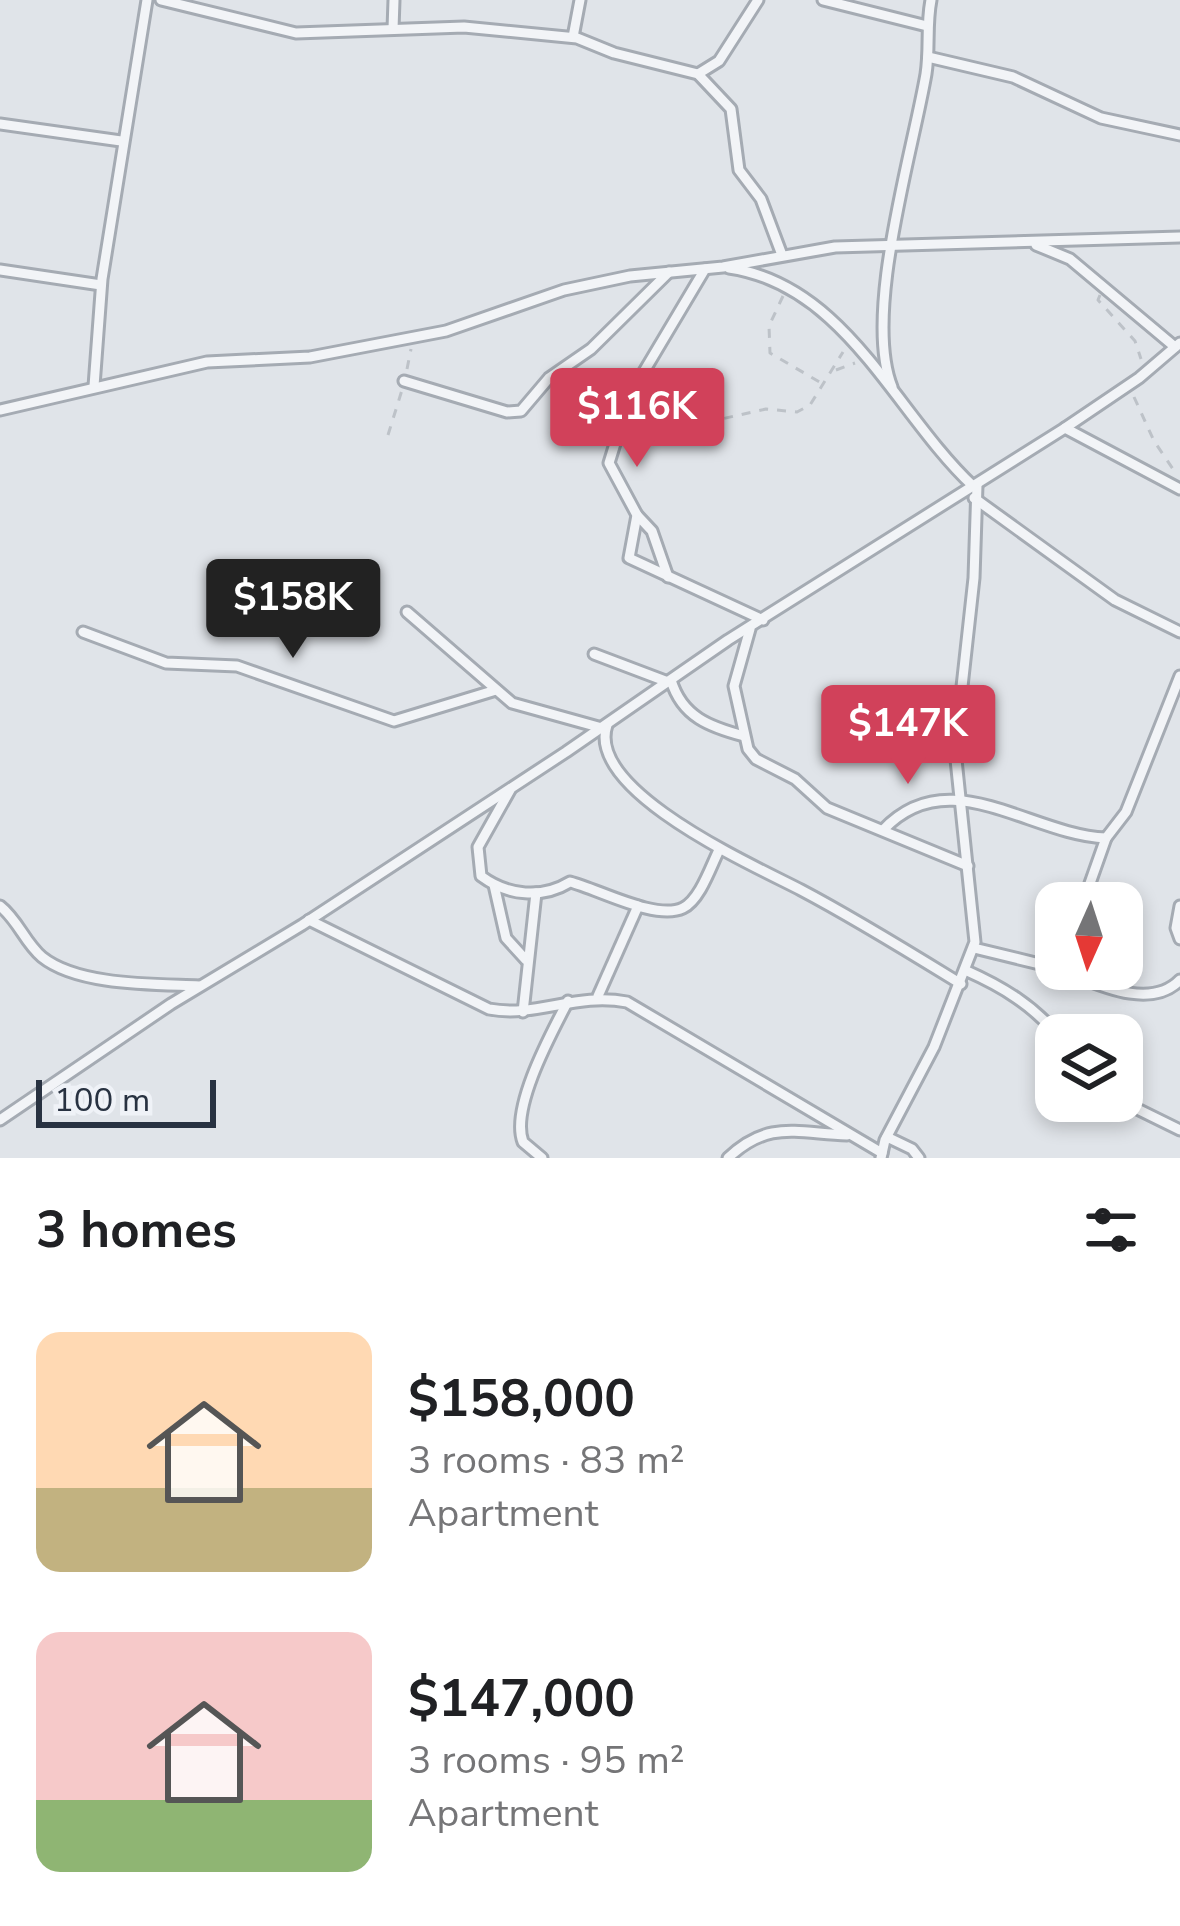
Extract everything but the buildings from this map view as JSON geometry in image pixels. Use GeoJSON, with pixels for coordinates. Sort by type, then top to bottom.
{"type":"FeatureCollection","features":[{"type":"Feature","properties":{"kind":"street"},"geometry":{"type":"LineString","coordinates":[[94,386],[101,285],[147,0]]}},
{"type":"Feature","properties":{"kind":"street"},"geometry":{"type":"LineString","coordinates":[[160,0],[296,33],[464,27],[573,38],[698,74],[731,109],[739,170],[761,199],[782,255]]}},
{"type":"Feature","properties":{"kind":"street"},"geometry":{"type":"LineString","coordinates":[[393,29],[394,0]]}},
{"type":"Feature","properties":{"kind":"street"},"geometry":{"type":"LineString","coordinates":[[573,38],[580,0]]}},
{"type":"Feature","properties":{"kind":"street"},"geometry":{"type":"LineString","coordinates":[[698,74],[719,61],[758,0]]}},
{"type":"Feature","properties":{"kind":"street"},"geometry":{"type":"LineString","coordinates":[[824,0],[928,26]]}},
{"type":"Feature","properties":{"kind":"street"},"geometry":{"type":"LineString","coordinates":[[892,387],[882,354],[894,245],[928,57],[931,0]]}},
{"type":"Feature","properties":{"kind":"street"},"geometry":{"type":"LineString","coordinates":[[928,57],[1013,77],[1101,118],[1180,135]]}},
{"type":"Feature","properties":{"kind":"street"},"geometry":{"type":"LineString","coordinates":[[0,124],[121,141]]}},
{"type":"Feature","properties":{"kind":"street"},"geometry":{"type":"LineString","coordinates":[[0,410],[207,362],[310,357],[446,331],[579,286],[782,255],[894,245],[1180,238]]}},
{"type":"Feature","properties":{"kind":"street"},"geometry":{"type":"LineString","coordinates":[[0,1120],[751,627],[975,489],[1142,375],[1178,345],[1070,259],[1025,242]]}},
{"type":"Feature","properties":{"kind":"street"},"geometry":{"type":"LineString","coordinates":[[723,267],[769,276],[789,288],[851,340],[924,434],[975,489],[1114,600],[1180,632]]}},
{"type":"Feature","properties":{"kind":"street"},"geometry":{"type":"LineString","coordinates":[[668,577],[652,531],[637,515],[609,463],[630,395],[705,269]]}},
{"type":"Feature","properties":{"kind":"street"},"geometry":{"type":"LineString","coordinates":[[0,270],[101,285]]}},
{"type":"Feature","properties":{"kind":"street"},"geometry":{"type":"LineString","coordinates":[[404,381],[521,412],[549,378],[591,349],[669,272]]}},
{"type":"Feature","properties":{"kind":"street"},"geometry":{"type":"LineString","coordinates":[[1065,428],[1180,485]]}},
{"type":"Feature","properties":{"kind":"street"},"geometry":{"type":"LineString","coordinates":[[309,920],[357,948],[489,1009],[523,1012],[598,996],[627,1002],[881,1155],[962,984],[974,947],[976,917],[955,750],[974,578],[975,489]]}},
{"type":"Feature","properties":{"kind":"street"},"geometry":{"type":"LineString","coordinates":[[637,515],[628,559],[763,620]]}},
{"type":"Feature","properties":{"kind":"street"},"geometry":{"type":"LineString","coordinates":[[407,612],[520,708],[604,726]]}},
{"type":"Feature","properties":{"kind":"street"},"geometry":{"type":"LineString","coordinates":[[751,627],[734,686],[748,749],[765,768],[795,779],[827,808],[968,866]]}},
{"type":"Feature","properties":{"kind":"street"},"geometry":{"type":"LineString","coordinates":[[83,632],[166,663],[237,666],[394,721],[496,690]]}},
{"type":"Feature","properties":{"kind":"street"},"geometry":{"type":"LineString","coordinates":[[594,654],[670,681]]}},
{"type":"Feature","properties":{"kind":"street"},"geometry":{"type":"LineString","coordinates":[[1090,882],[1106,838],[1126,812],[1180,676]]}},
{"type":"Feature","properties":{"kind":"street"},"geometry":{"type":"LineString","coordinates":[[670,681],[676,698],[695,718],[744,736]]}},
{"type":"Feature","properties":{"kind":"street"},"geometry":{"type":"LineString","coordinates":[[604,726],[611,763],[680,826],[962,984]]}},
{"type":"Feature","properties":{"kind":"street"},"geometry":{"type":"LineString","coordinates":[[516,783],[478,847],[481,876],[494,884],[548,893],[570,882],[638,906],[679,910],[688,905],[719,850]]}},
{"type":"Feature","properties":{"kind":"street"},"geometry":{"type":"LineString","coordinates":[[884,830],[930,800],[959,798],[1106,838]]}},
{"type":"Feature","properties":{"kind":"street"},"geometry":{"type":"LineString","coordinates":[[494,884],[506,938],[526,960]]}},
{"type":"Feature","properties":{"kind":"street"},"geometry":{"type":"LineString","coordinates":[[523,1012],[536,893]]}},
{"type":"Feature","properties":{"kind":"street"},"geometry":{"type":"LineString","coordinates":[[0,906],[43,958],[64,967],[136,984],[199,986]]}},
{"type":"Feature","properties":{"kind":"street"},"geometry":{"type":"LineString","coordinates":[[598,996],[638,906]]}},
{"type":"Feature","properties":{"kind":"street"},"geometry":{"type":"LineString","coordinates":[[1180,906],[1176,928],[1180,938]]}},
{"type":"Feature","properties":{"kind":"street"},"geometry":{"type":"LineString","coordinates":[[974,947],[1035,963]]}},
{"type":"Feature","properties":{"kind":"street"},"geometry":{"type":"LineString","coordinates":[[967,971],[1000,986],[1040,1014]]}},
{"type":"Feature","properties":{"kind":"street"},"geometry":{"type":"LineString","coordinates":[[1123,990],[1137,995],[1164,994],[1180,980]]}},
{"type":"Feature","properties":{"kind":"street"},"geometry":{"type":"LineString","coordinates":[[542,1158],[523,1142],[522,1117],[536,1070],[568,1001]]}},
{"type":"Feature","properties":{"kind":"street"},"geometry":{"type":"LineString","coordinates":[[1143,1112],[1180,1130]]}},
{"type":"Feature","properties":{"kind":"street"},"geometry":{"type":"LineString","coordinates":[[728,1158],[750,1138],[770,1131],[852,1136]]}},
{"type":"Feature","properties":{"kind":"street"},"geometry":{"type":"LineString","coordinates":[[887,1137],[912,1149],[919,1158]]}},
{"type":"Feature","properties":{"kind":"path"},"geometry":{"type":"LineString","coordinates":[[789,288],[773,313],[767,347],[776,358],[824,385]]}},
{"type":"Feature","properties":{"kind":"path"},"geometry":{"type":"LineString","coordinates":[[1109,289],[1098,300],[1135,341],[1142,375],[1134,392],[1140,416],[1180,485]]}},
{"type":"Feature","properties":{"kind":"path"},"geometry":{"type":"LineString","coordinates":[[623,422],[690,426],[766,409],[797,412],[811,405],[851,340]]}},
{"type":"Feature","properties":{"kind":"path"},"geometry":{"type":"LineString","coordinates":[[832,373],[869,361]]}}]}
